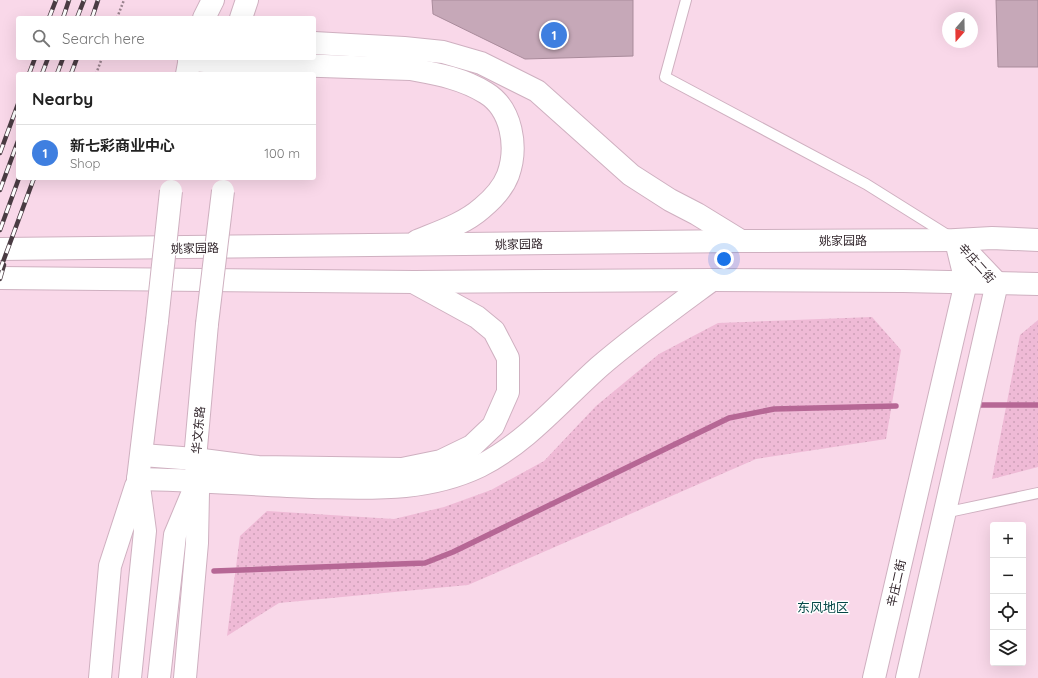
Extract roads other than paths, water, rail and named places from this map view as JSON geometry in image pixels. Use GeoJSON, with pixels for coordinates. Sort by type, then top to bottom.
{"type":"FeatureCollection","features":[{"type":"Feature","properties":{"kind":"main road"},"geometry":{"type":"LineString","coordinates":[[205,16],[213,0]]}},
{"type":"Feature","properties":{"kind":"main road"},"geometry":{"type":"LineString","coordinates":[[242,16],[248,0]]}},
{"type":"Feature","properties":{"kind":"main road"},"geometry":{"type":"LineString","coordinates":[[316,43],[404,48],[443,52],[487,66],[537,91],[631,175],[670,200],[697,214],[741,241]]}},
{"type":"Feature","properties":{"kind":"main road"},"geometry":{"type":"LineString","coordinates":[[189,64],[410,69],[439,74],[466,82],[487,94],[504,111],[512,131],[513,154],[508,175],[500,190],[484,207],[470,218],[409,245]]}},
{"type":"Feature","properties":{"kind":"main road"},"geometry":{"type":"LineString","coordinates":[[100,678],[110,566],[138,479],[142,455],[172,185]]}},
{"type":"Feature","properties":{"kind":"main road","name":"华文东路"},"geometry":{"type":"LineString","coordinates":[[185,678],[197,543],[198,480],[195,459],[207,324],[223,185]]}},
{"type":"Feature","properties":{"kind":"main road","name":"姚家园路"},"geometry":{"type":"LineString","coordinates":[[0,249],[956,240],[992,238],[1038,240]]}},
{"type":"Feature","properties":{"kind":"main road","name":"辛庄二街"},"geometry":{"type":"LineString","coordinates":[[874,678],[966,282],[956,240]]}},
{"type":"Feature","properties":{"kind":"main road","name":"辛庄二街"},"geometry":{"type":"LineString","coordinates":[[907,678],[997,283],[956,240]]}},
{"type":"Feature","properties":{"kind":"main road"},"geometry":{"type":"LineString","coordinates":[[0,278],[414,282],[712,280],[1038,284]]}},
{"type":"Feature","properties":{"kind":"main road"},"geometry":{"type":"LineString","coordinates":[[138,479],[198,480],[244,485],[375,488],[417,486],[445,479],[480,466],[519,441],[600,367],[655,322],[712,280]]}},
{"type":"Feature","properties":{"kind":"main road"},"geometry":{"type":"LineString","coordinates":[[142,455],[258,466],[402,469],[441,461],[472,446],[494,426],[508,392],[508,358],[494,331],[478,317],[414,282]]}},
{"type":"Feature","properties":{"kind":"main road"},"geometry":{"type":"LineString","coordinates":[[130,678],[145,531],[138,479]]}},
{"type":"Feature","properties":{"kind":"main road"},"geometry":{"type":"LineString","coordinates":[[159,678],[175,535],[198,480]]}},
{"type":"Feature","properties":{"kind":"lane"},"geometry":{"type":"LineString","coordinates":[[686,0],[665,77],[866,184],[956,240]]}},
{"type":"Feature","properties":{"kind":"lane"},"geometry":{"type":"LineString","coordinates":[[944,512],[1038,493]]}},
{"type":"Feature","properties":{"kind":"waterway"},"geometry":{"type":"LineString","coordinates":[[974,405],[1038,405]]}},
{"type":"Feature","properties":{"kind":"waterway"},"geometry":{"type":"LineString","coordinates":[[214,571],[425,563],[453,552],[729,418],[774,409],[896,406]]}},
{"type":"Feature","properties":{"kind":"railway"},"geometry":{"type":"LineString","coordinates":[[50,16],[56,0]]}},
{"type":"Feature","properties":{"kind":"railway"},"geometry":{"type":"LineString","coordinates":[[64,16],[69,0]]}},
{"type":"Feature","properties":{"kind":"railway"},"geometry":{"type":"LineString","coordinates":[[78,16],[84,0]]}},
{"type":"Feature","properties":{"kind":"railway"},"geometry":{"type":"LineString","coordinates":[[93,16],[98,0]]}},
{"type":"Feature","properties":{"kind":"railway"},"geometry":{"type":"LineString","coordinates":[[30,72],[34,60]]}},
{"type":"Feature","properties":{"kind":"railway"},"geometry":{"type":"LineString","coordinates":[[43,72],[47,60]]}},
{"type":"Feature","properties":{"kind":"railway"},"geometry":{"type":"LineString","coordinates":[[58,72],[62,60]]}},
{"type":"Feature","properties":{"kind":"railway"},"geometry":{"type":"LineString","coordinates":[[72,72],[76,60]]}},
{"type":"Feature","properties":{"kind":"railway"},"geometry":{"type":"LineString","coordinates":[[0,153],[16,109]]}},
{"type":"Feature","properties":{"kind":"railway"},"geometry":{"type":"LineString","coordinates":[[0,190],[16,146]]}},
{"type":"Feature","properties":{"kind":"railway"},"geometry":{"type":"LineString","coordinates":[[0,230],[18,180]]}},
{"type":"Feature","properties":{"kind":"railway"},"geometry":{"type":"LineString","coordinates":[[0,270],[33,180]]}},
{"type":"Feature","properties":{"kind":"railway"},"geometry":{"type":"LineString","coordinates":[[0,279],[4,265]]}},
{"type":"Feature","properties":{"kind":"place","name":"新七彩商业中心"},"geometry":{"type":"Point","coordinates":[554,35]}},
{"type":"Feature","properties":{"kind":"district","name":"东风地区"},"geometry":{"type":"Point","coordinates":[823,607]}}]}
